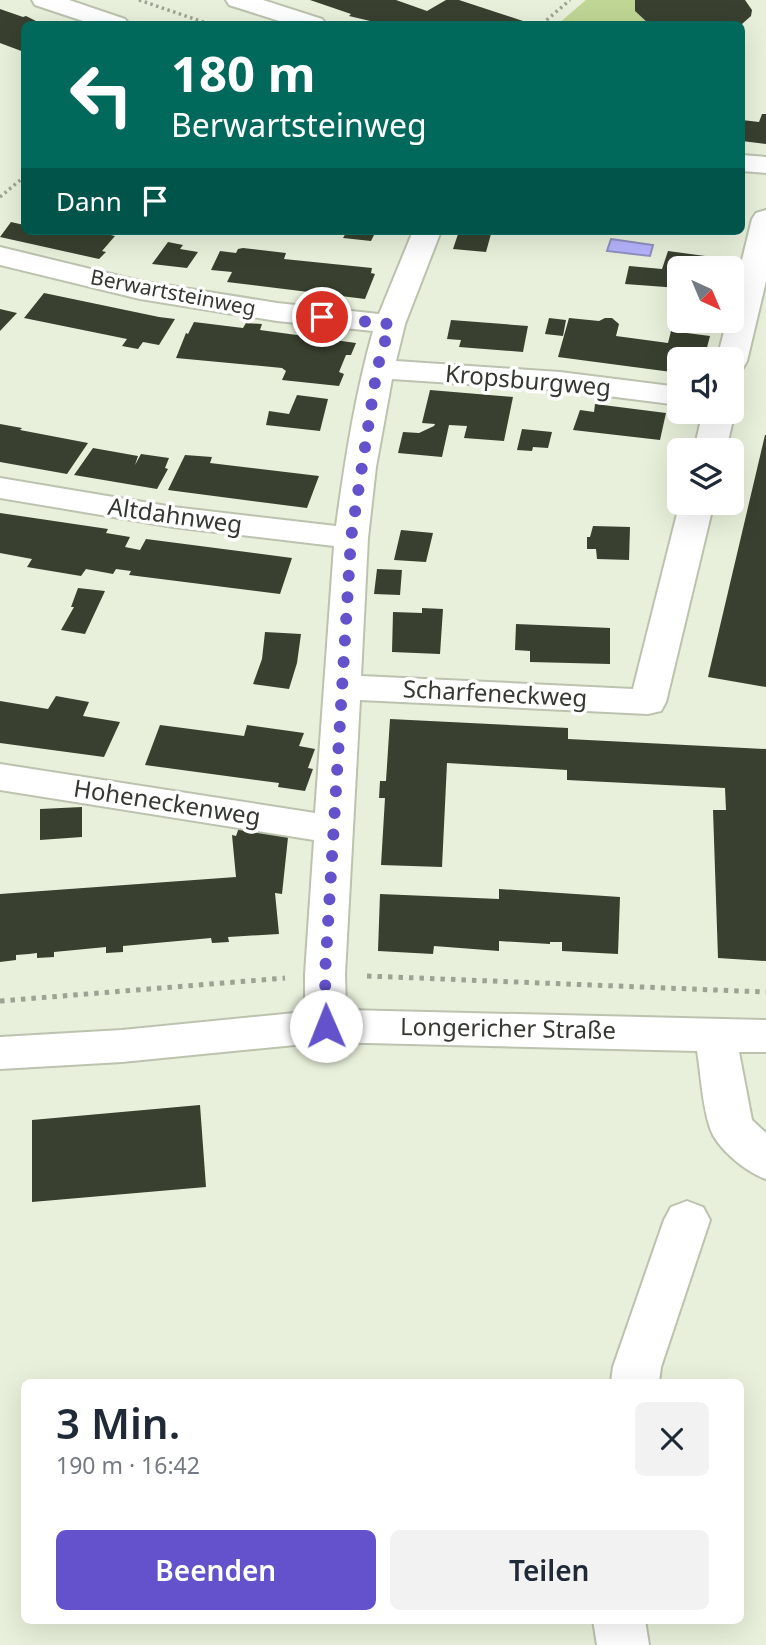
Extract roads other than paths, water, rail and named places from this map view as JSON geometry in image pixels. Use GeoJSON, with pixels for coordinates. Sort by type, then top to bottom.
{"type":"FeatureCollection","features":[{"type":"Feature","properties":{"kind":"street"},"geometry":{"type":"LineString","coordinates":[[44,0],[107,21]]}},
{"type":"Feature","properties":{"kind":"street"},"geometry":{"type":"LineString","coordinates":[[238,0],[262,18],[288,21]]}},
{"type":"Feature","properties":{"kind":"street"},"geometry":{"type":"LineString","coordinates":[[745,163],[766,165]]}},
{"type":"Feature","properties":{"kind":"street"},"geometry":{"type":"LineString","coordinates":[[735,347],[766,219]]}},
{"type":"Feature","properties":{"kind":"street"},"geometry":{"type":"LineString","coordinates":[[326,1026],[325,974],[351,538],[377,369],[390,324],[425,235]]}},
{"type":"Feature","properties":{"kind":"street","name":"Berwartsteinweg"},"geometry":{"type":"LineString","coordinates":[[0,256],[140,290],[277,312],[390,324]]}},
{"type":"Feature","properties":{"kind":"street","name":"Kropsburgweg"},"geometry":{"type":"LineString","coordinates":[[377,369],[560,381],[667,394]]}},
{"type":"Feature","properties":{"kind":"street","name":"Altdahnweg"},"geometry":{"type":"LineString","coordinates":[[0,488],[173,517],[351,538]]}},
{"type":"Feature","properties":{"kind":"street","name":"Scharfeneckweg"},"geometry":{"type":"LineString","coordinates":[[343,687],[648,702],[694,515]]}},
{"type":"Feature","properties":{"kind":"street","name":"Hoheneckenweg"},"geometry":{"type":"LineString","coordinates":[[0,777],[334,830]]}},
{"type":"Feature","properties":{"kind":"street","name":"Longericher Straße"},"geometry":{"type":"LineString","coordinates":[[0,1053],[326,1026],[766,1036]]}},
{"type":"Feature","properties":{"kind":"street"},"geometry":{"type":"LineString","coordinates":[[715,1033],[732,1128],[766,1161]]}},
{"type":"Feature","properties":{"kind":"street"},"geometry":{"type":"LineString","coordinates":[[635,1379],[637,1367],[687,1220]]}},
{"type":"Feature","properties":{"kind":"street"},"geometry":{"type":"LineString","coordinates":[[620,1624],[623,1645]]}},
{"type":"Feature","properties":{"kind":"water"},"geometry":{"type":"Polygon","coordinates":[[[611,239],[653,245],[650,256],[607,251],[611,239]]]}}]}
